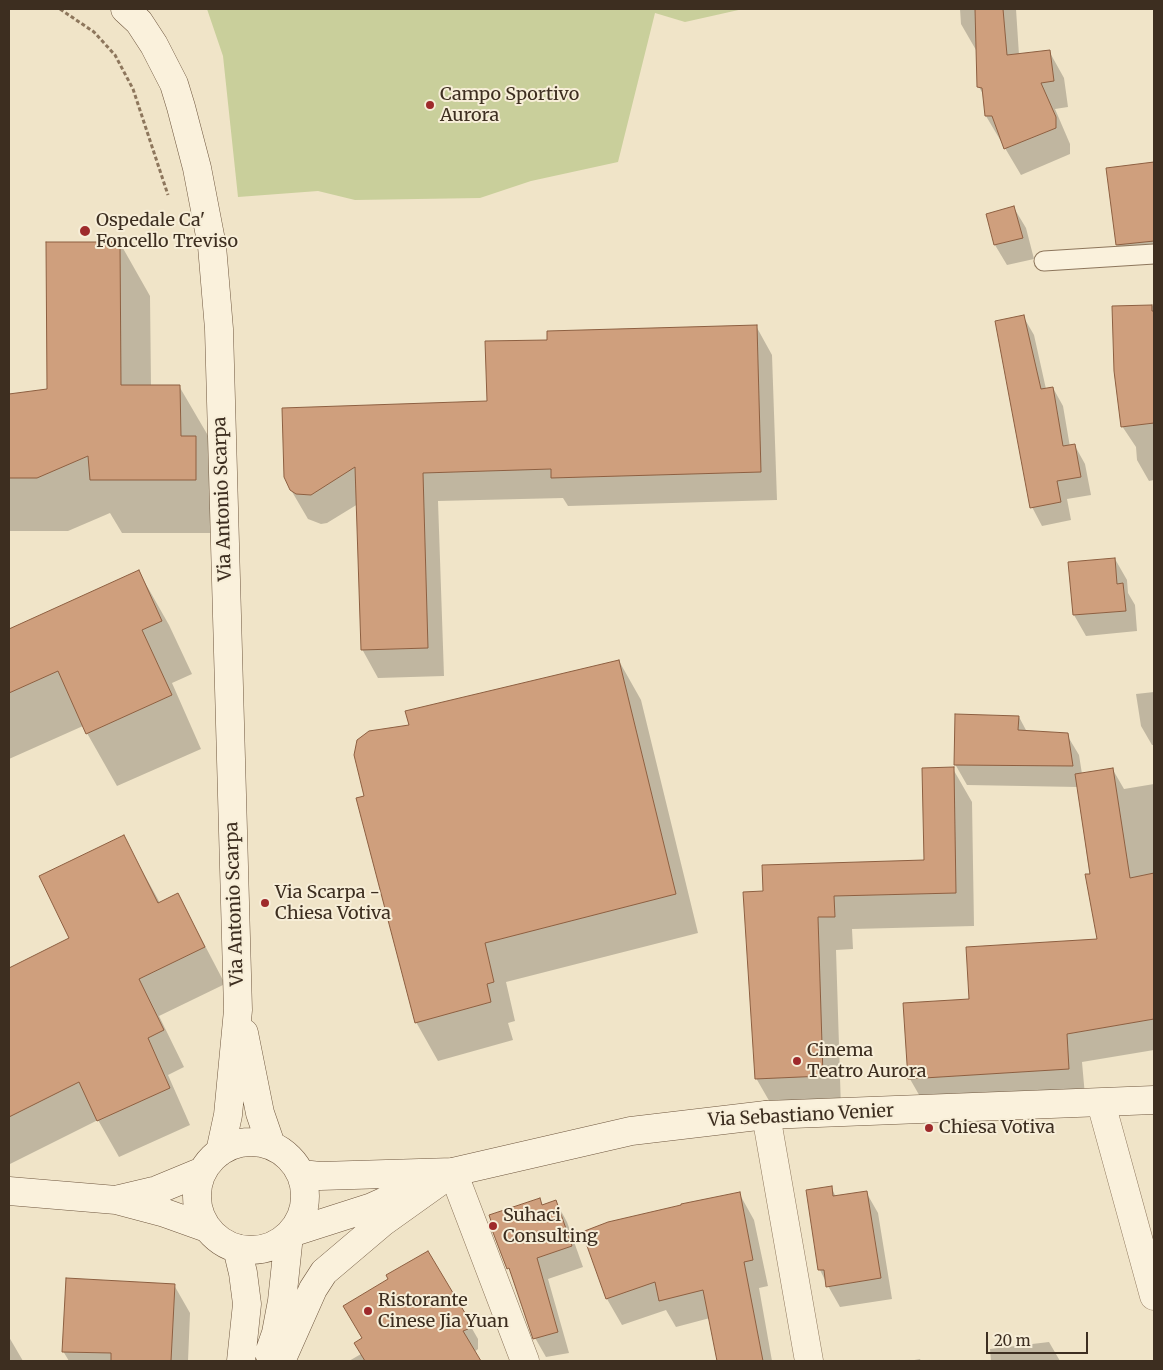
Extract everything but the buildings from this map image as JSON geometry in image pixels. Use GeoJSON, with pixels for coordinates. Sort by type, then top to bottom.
{"type":"FeatureCollection","features":[{"type":"Feature","properties":{"kind":"street","name":"Via Antonio Scarpa"},"geometry":{"type":"LineString","coordinates":[[136,13],[164,64],[181,107],[197,168],[212,246],[219,329],[238,1010],[228,1115],[212,1162]]}},
{"type":"Feature","properties":{"kind":"street","name":"Via Antonio Scarpa"},"geometry":{"type":"LineString","coordinates":[[238,1010],[260,1113],[271,1145]]}},
{"type":"Feature","properties":{"kind":"street","name":"Via Sebastiano Venier"},"geometry":{"type":"LineString","coordinates":[[207,1228],[218,1239],[237,1248],[247,1251],[262,1250],[277,1244],[290,1234],[372,1207],[453,1172],[631,1131],[766,1115],[1154,1100]]}},
{"type":"Feature","properties":{"kind":"street"},"geometry":{"type":"LineString","coordinates":[[1101,1103],[1154,1296]]}},
{"type":"Feature","properties":{"kind":"street"},"geometry":{"type":"LineString","coordinates":[[766,1115],[809,1361]]}},
{"type":"Feature","properties":{"kind":"street"},"geometry":{"type":"LineString","coordinates":[[116,1200],[157,1190],[212,1162],[240,1142],[256,1142],[271,1145],[284,1153],[295,1164],[301,1174],[306,1192],[305,1208],[290,1234],[276,1333],[266,1361]]}},
{"type":"Feature","properties":{"kind":"street"},"geometry":{"type":"LineString","coordinates":[[207,1228],[199,1212],[196,1194],[212,1162]]}},
{"type":"Feature","properties":{"kind":"street"},"geometry":{"type":"LineString","coordinates":[[281,1361],[313,1289],[324,1272],[382,1222],[453,1172],[525,1361]]}},
{"type":"Feature","properties":{"kind":"street","name":"Via Sebastiano Venier"},"geometry":{"type":"LineString","coordinates":[[301,1174],[320,1176],[453,1172]]}},
{"type":"Feature","properties":{"kind":"street"},"geometry":{"type":"LineString","coordinates":[[9,1192],[116,1200],[164,1213],[207,1228]]}},
{"type":"Feature","properties":{"kind":"street"},"geometry":{"type":"LineString","coordinates":[[237,1248],[243,1273],[247,1304],[241,1361]]}},
{"type":"Feature","properties":{"kind":"lane"},"geometry":{"type":"LineString","coordinates":[[1044,260],[1154,254]]}},
{"type":"Feature","properties":{"kind":"path"},"geometry":{"type":"LineString","coordinates":[[60,9],[94,32],[115,55],[133,89],[169,198]]}},
{"type":"Feature","properties":{"kind":"green space","name":"Campo Sportivo Aurora"},"geometry":{"type":"Polygon","coordinates":[[[207,9],[743,9],[685,22],[655,13],[618,162],[531,181],[480,198],[355,200],[318,191],[238,197],[223,56],[207,9]]]}},
{"type":"Feature","properties":{"kind":"place","name":"Campo Sportivo Aurora"},"geometry":{"type":"Point","coordinates":[430,105]}},
{"type":"Feature","properties":{"kind":"place","name":"Ospedale Ca' Foncello Treviso"},"geometry":{"type":"Point","coordinates":[85,231]}},
{"type":"Feature","properties":{"kind":"place","name":"Via Scarpa - Chiesa Votiva"},"geometry":{"type":"Point","coordinates":[265,903]}},
{"type":"Feature","properties":{"kind":"place","name":"Cinema Teatro Aurora"},"geometry":{"type":"Point","coordinates":[797,1061]}},
{"type":"Feature","properties":{"kind":"place","name":"Chiesa Votiva"},"geometry":{"type":"Point","coordinates":[929,1128]}},
{"type":"Feature","properties":{"kind":"place","name":"Suhaci Consulting"},"geometry":{"type":"Point","coordinates":[493,1226]}},
{"type":"Feature","properties":{"kind":"place","name":"Ristorante Cinese Jia Yuan"},"geometry":{"type":"Point","coordinates":[368,1311]}}]}
